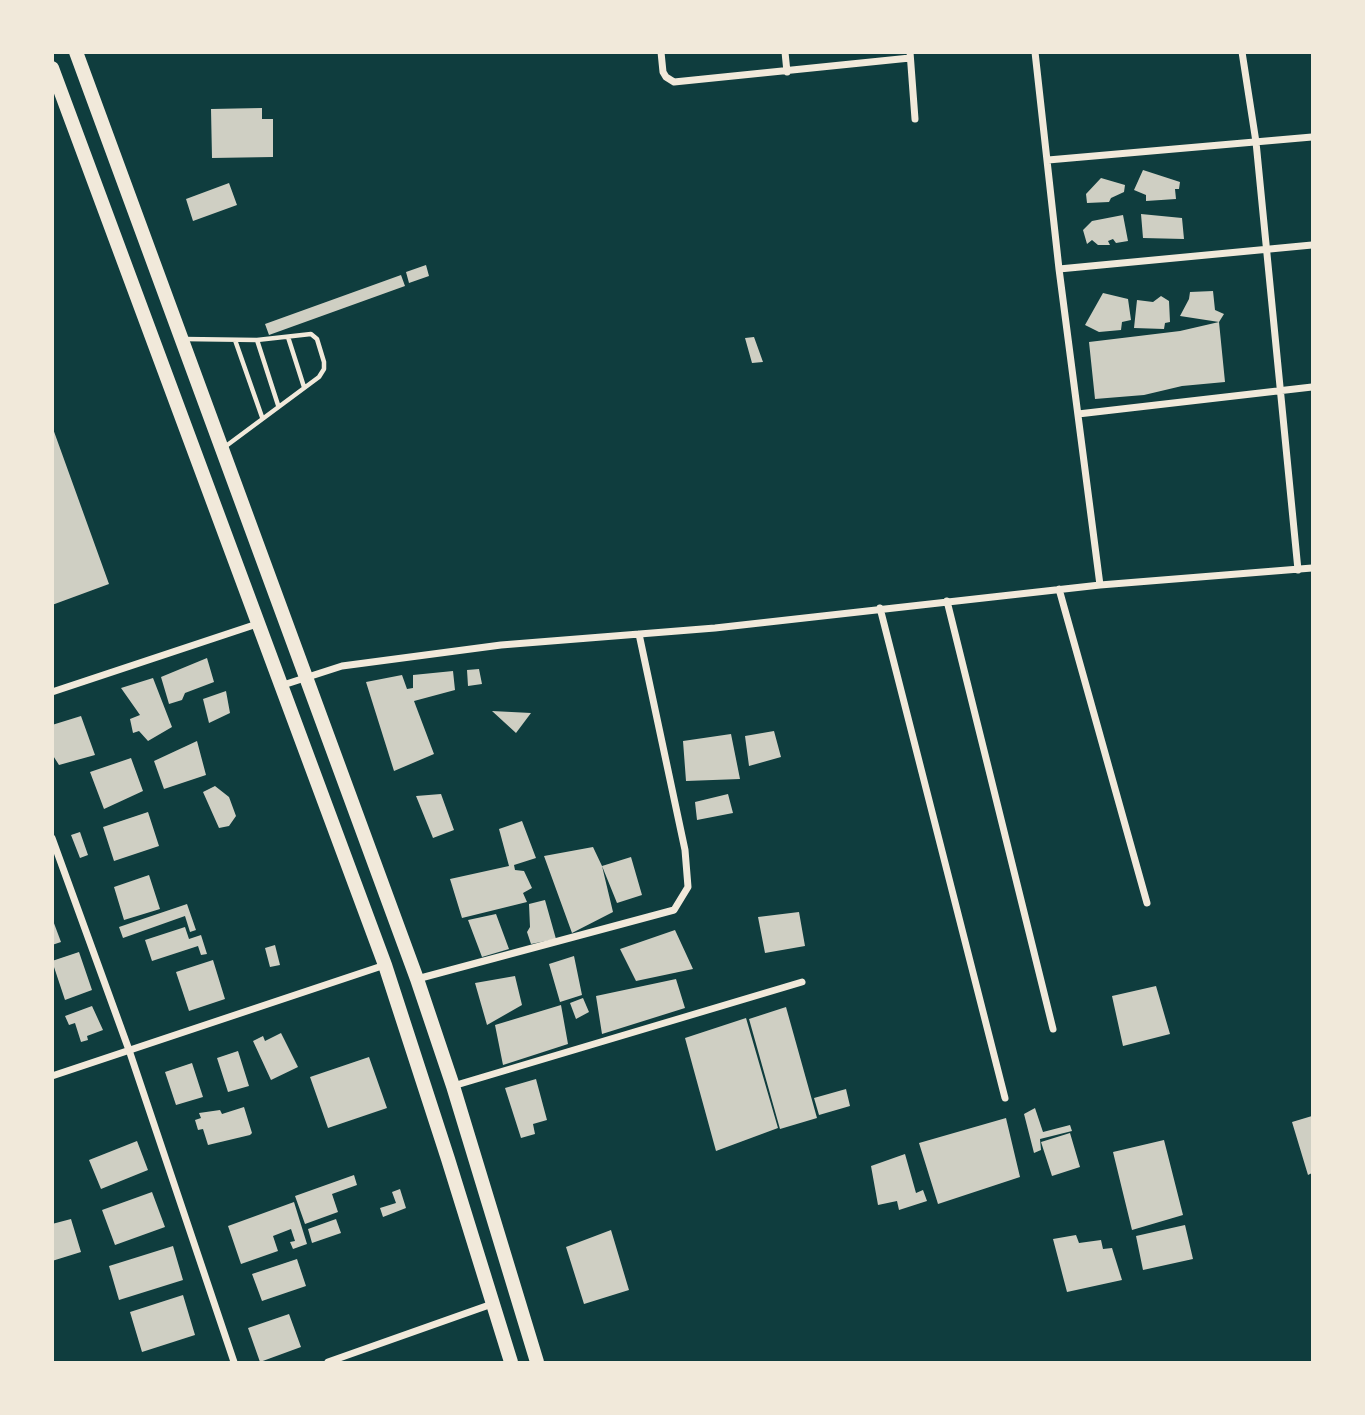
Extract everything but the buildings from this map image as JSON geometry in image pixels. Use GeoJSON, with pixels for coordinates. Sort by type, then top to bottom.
{"type":"FeatureCollection","features":[{"type":"Feature","properties":{"kind":"main road"},"geometry":{"type":"LineString","coordinates":[[76,52],[416,979],[453,1086],[537,1363]]}},
{"type":"Feature","properties":{"kind":"main road"},"geometry":{"type":"LineString","coordinates":[[52,68],[385,965],[511,1363]]}},
{"type":"Feature","properties":{"kind":"street"},"geometry":{"type":"LineString","coordinates":[[661,52],[663,72],[674,82],[787,72],[910,55],[915,119]]}},
{"type":"Feature","properties":{"kind":"street"},"geometry":{"type":"LineString","coordinates":[[785,52],[787,72]]}},
{"type":"Feature","properties":{"kind":"street"},"geometry":{"type":"LineString","coordinates":[[1035,52],[1059,270],[1100,585]]}},
{"type":"Feature","properties":{"kind":"street"},"geometry":{"type":"LineString","coordinates":[[1242,52],[1256,142],[1298,569]]}},
{"type":"Feature","properties":{"kind":"street"},"geometry":{"type":"LineString","coordinates":[[1048,160],[1312,137]]}},
{"type":"Feature","properties":{"kind":"street"},"geometry":{"type":"LineString","coordinates":[[1059,270],[1312,245]]}},
{"type":"Feature","properties":{"kind":"street"},"geometry":{"type":"LineString","coordinates":[[1078,414],[1312,387]]}},
{"type":"Feature","properties":{"kind":"street"},"geometry":{"type":"LineString","coordinates":[[280,686],[355,664],[501,645],[715,628],[1059,589],[1312,568]]}},
{"type":"Feature","properties":{"kind":"street"},"geometry":{"type":"LineString","coordinates":[[1059,589],[1147,903]]}},
{"type":"Feature","properties":{"kind":"street"},"geometry":{"type":"LineString","coordinates":[[947,601],[1053,1029]]}},
{"type":"Feature","properties":{"kind":"street"},"geometry":{"type":"LineString","coordinates":[[880,608],[1005,1098]]}},
{"type":"Feature","properties":{"kind":"street"},"geometry":{"type":"LineString","coordinates":[[52,692],[257,624]]}},
{"type":"Feature","properties":{"kind":"street"},"geometry":{"type":"LineString","coordinates":[[416,979],[674,910],[688,887],[685,850],[639,634]]}},
{"type":"Feature","properties":{"kind":"street"},"geometry":{"type":"LineString","coordinates":[[52,838],[129,1050],[234,1363]]}},
{"type":"Feature","properties":{"kind":"street"},"geometry":{"type":"LineString","coordinates":[[52,1076],[385,965]]}},
{"type":"Feature","properties":{"kind":"street"},"geometry":{"type":"LineString","coordinates":[[453,1086],[802,982]]}},
{"type":"Feature","properties":{"kind":"street"},"geometry":{"type":"LineString","coordinates":[[328,1363],[493,1304]]}},
{"type":"Feature","properties":{"kind":"lane"},"geometry":{"type":"LineString","coordinates":[[182,339],[257,340],[310,334],[317,339],[324,362],[324,369],[319,376],[222,449]]}},
{"type":"Feature","properties":{"kind":"lane"},"geometry":{"type":"LineString","coordinates":[[288,337],[304,387]]}},
{"type":"Feature","properties":{"kind":"lane"},"geometry":{"type":"LineString","coordinates":[[235,340],[262,417]]}},
{"type":"Feature","properties":{"kind":"lane"},"geometry":{"type":"LineString","coordinates":[[257,340],[278,405]]}}]}
